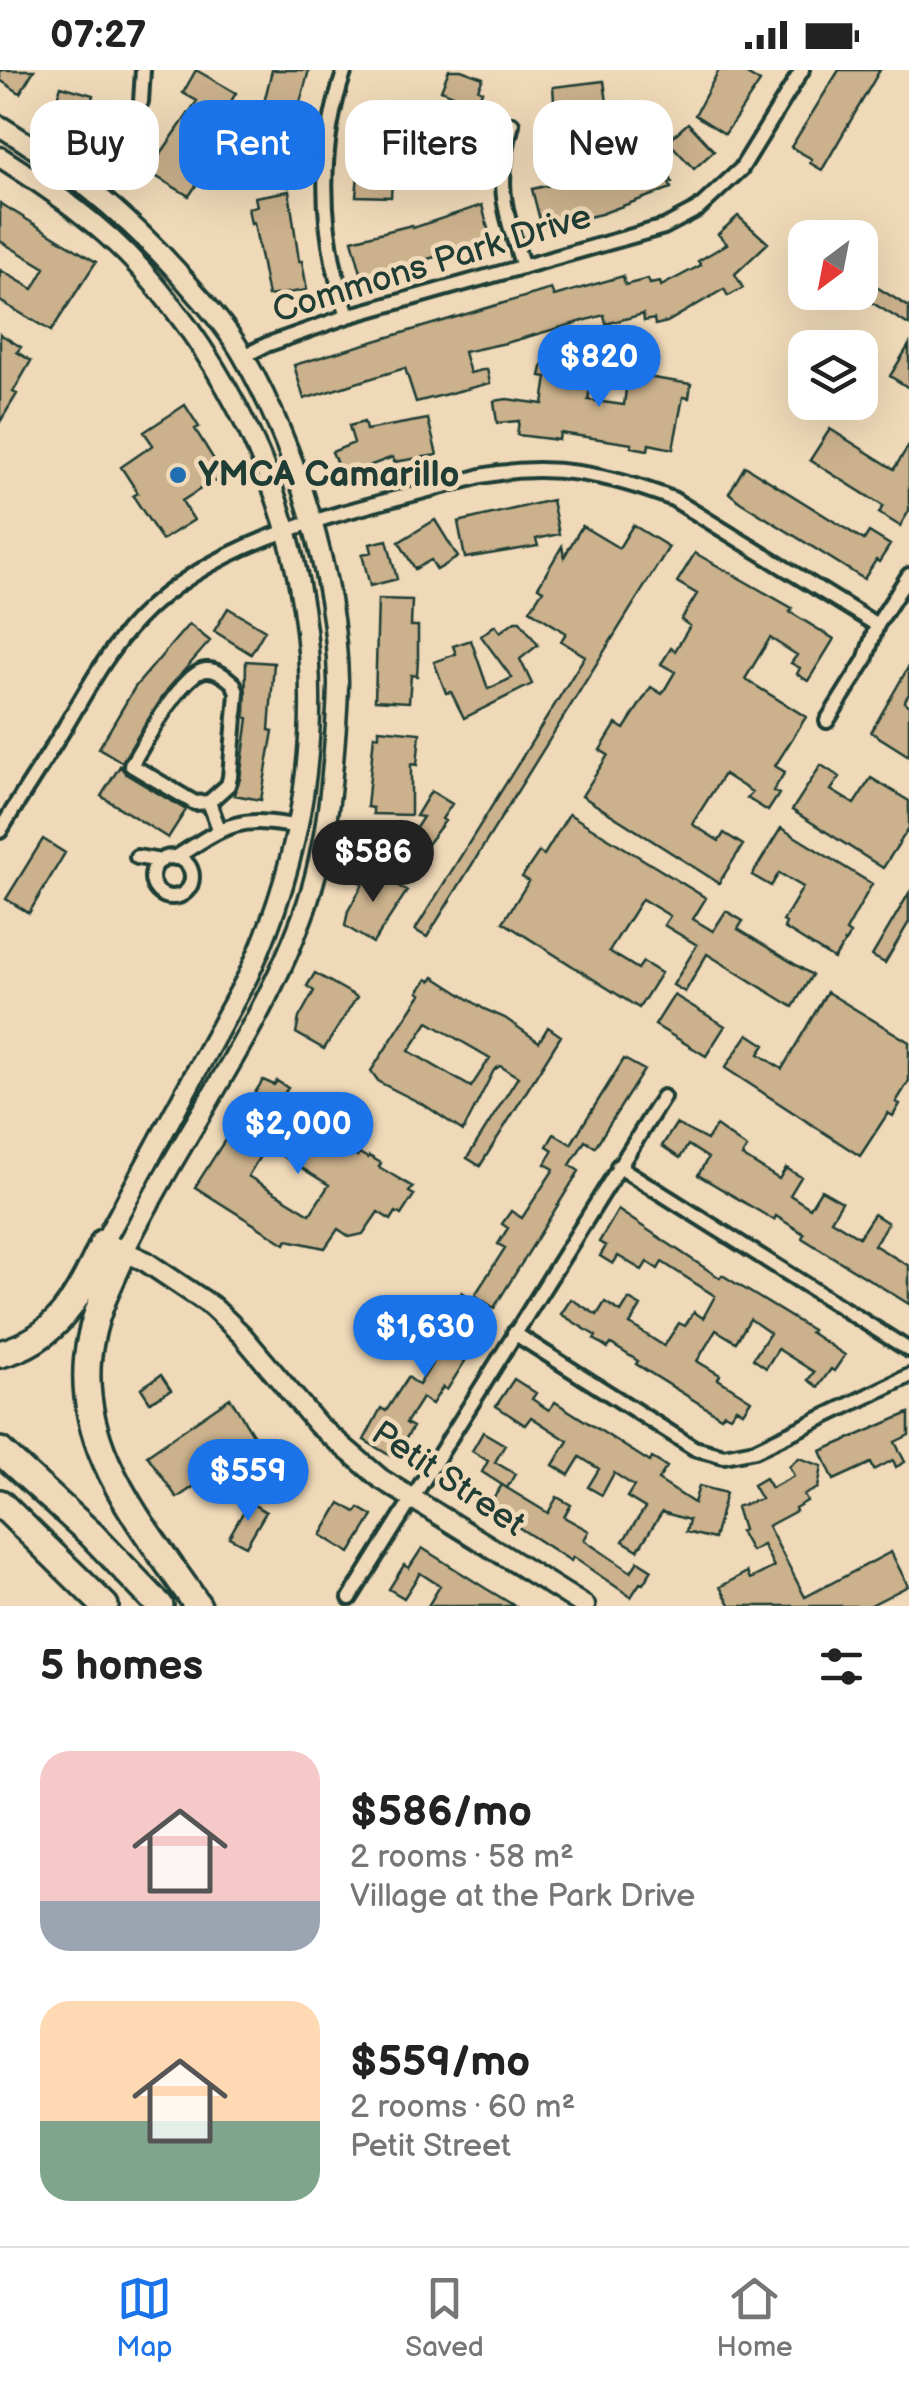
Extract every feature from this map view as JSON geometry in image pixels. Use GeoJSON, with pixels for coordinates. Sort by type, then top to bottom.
{"type":"FeatureCollection","features":[{"type":"Feature","properties":{"kind":"highway"},"geometry":{"type":"LineString","coordinates":[[0,1354],[38,1339],[60,1320],[114,1246]]}},
{"type":"Feature","properties":{"kind":"highway"},"geometry":{"type":"LineString","coordinates":[[114,1246],[91,1337],[88,1406],[103,1460],[120,1491],[198,1606]]}},
{"type":"Feature","properties":{"kind":"highway"},"geometry":{"type":"LineString","coordinates":[[0,1451],[91,1534],[160,1606]]}},
{"type":"Feature","properties":{"kind":"highway"},"geometry":{"type":"LineString","coordinates":[[0,1503],[105,1606]]}},
{"type":"Feature","properties":{"kind":"street"},"geometry":{"type":"LineString","coordinates":[[141,100],[143,70]]}},
{"type":"Feature","properties":{"kind":"street"},"geometry":{"type":"LineString","coordinates":[[345,70],[324,161],[328,236],[348,316]]}},
{"type":"Feature","properties":{"kind":"street","name":"Commons Park Drive"},"geometry":{"type":"LineString","coordinates":[[244,356],[266,344],[348,316],[664,227],[698,209],[741,169],[799,71]]}},
{"type":"Feature","properties":{"kind":"street"},"geometry":{"type":"LineString","coordinates":[[0,126],[78,177],[127,218],[168,260],[244,356],[298,478],[313,524],[322,553],[336,641],[338,682],[332,780],[318,866],[288,955],[172,1158],[114,1246]]}},
{"type":"Feature","properties":{"kind":"street"},"geometry":{"type":"LineString","coordinates":[[0,157],[85,217],[140,268],[212,365],[244,422],[288,530],[305,607],[311,669],[310,759],[299,827],[279,901],[248,976],[114,1246]]}},
{"type":"Feature","properties":{"kind":"street"},"geometry":{"type":"LineString","coordinates":[[502,190],[523,266]]}},
{"type":"Feature","properties":{"kind":"street"},"geometry":{"type":"LineString","coordinates":[[0,831],[105,660],[137,619],[175,586],[214,561],[288,530],[515,469],[557,468],[599,475],[672,499],[877,625]]}},
{"type":"Feature","properties":{"kind":"street"},"geometry":{"type":"LineString","coordinates":[[827,722],[866,660],[877,625],[909,575]]}},
{"type":"Feature","properties":{"kind":"street"},"geometry":{"type":"LineString","coordinates":[[201,670],[212,670],[234,684],[237,693],[230,777],[209,802],[195,803],[131,765],[164,710],[201,670]]}},
{"type":"Feature","properties":{"kind":"street"},"geometry":{"type":"LineString","coordinates":[[209,802],[219,829]]}},
{"type":"Feature","properties":{"kind":"street"},"geometry":{"type":"LineString","coordinates":[[182,862],[190,884],[176,896],[158,891],[156,868],[182,862],[196,845],[234,822],[299,827]]}},
{"type":"Feature","properties":{"kind":"street"},"geometry":{"type":"LineString","coordinates":[[350,1598],[662,1096]]}},
{"type":"Feature","properties":{"kind":"street"},"geometry":{"type":"LineString","coordinates":[[618,1166],[909,1350]]}},
{"type":"Feature","properties":{"kind":"street","name":"Petit Street"},"geometry":{"type":"LineString","coordinates":[[114,1246],[212,1306],[242,1335],[318,1426],[358,1462],[586,1606]]}},
{"type":"Feature","properties":{"kind":"street"},"geometry":{"type":"LineString","coordinates":[[514,1334],[694,1448],[724,1456],[755,1450],[909,1376]]}},
{"type":"Feature","properties":{"kind":"building"},"geometry":{"type":"Polygon","coordinates":[[[0,70],[34,70],[20,93],[0,80],[0,70]]]}},
{"type":"Feature","properties":{"kind":"building"},"geometry":{"type":"Polygon","coordinates":[[[196,70],[236,93],[232,100],[195,100],[183,93],[196,70]]]}},
{"type":"Feature","properties":{"kind":"building"},"geometry":{"type":"Polygon","coordinates":[[[272,70],[309,70],[301,100],[265,100],[272,70]]]}},
{"type":"Feature","properties":{"kind":"building"},"geometry":{"type":"Polygon","coordinates":[[[449,70],[483,78],[479,100],[465,100],[441,90],[449,70]]]}},
{"type":"Feature","properties":{"kind":"building"},"geometry":{"type":"Polygon","coordinates":[[[719,70],[740,70],[760,82],[725,134],[695,115],[719,70]]]}},
{"type":"Feature","properties":{"kind":"building"},"geometry":{"type":"Polygon","coordinates":[[[839,70],[880,70],[822,170],[791,147],[839,70]]]}},
{"type":"Feature","properties":{"kind":"building"},"geometry":{"type":"Polygon","coordinates":[[[604,81],[607,100],[554,100],[553,87],[604,81]]]}},
{"type":"Feature","properties":{"kind":"building"},"geometry":{"type":"Polygon","coordinates":[[[61,86],[93,95],[92,100],[57,100],[61,86]]]}},
{"type":"Feature","properties":{"kind":"building"},"geometry":{"type":"Polygon","coordinates":[[[688,123],[714,151],[694,169],[673,146],[673,136],[688,123]]]}},
{"type":"Feature","properties":{"kind":"building"},"geometry":{"type":"Polygon","coordinates":[[[179,127],[179,190],[193,190],[189,196],[159,178],[159,156],[179,127]]]}},
{"type":"Feature","properties":{"kind":"building"},"geometry":{"type":"Polygon","coordinates":[[[532,189],[666,190],[601,214],[542,228],[532,189]]]}},
{"type":"Feature","properties":{"kind":"building"},"geometry":{"type":"Polygon","coordinates":[[[357,190],[391,190],[391,197],[356,196],[357,190]]]}},
{"type":"Feature","properties":{"kind":"building"},"geometry":{"type":"Polygon","coordinates":[[[289,191],[307,290],[268,296],[248,208],[257,206],[255,197],[289,191]]]}},
{"type":"Feature","properties":{"kind":"building"},"geometry":{"type":"Polygon","coordinates":[[[0,203],[96,262],[51,331],[0,301],[0,270],[33,289],[45,268],[0,241],[0,203]]]}},
{"type":"Feature","properties":{"kind":"building"},"geometry":{"type":"Polygon","coordinates":[[[482,205],[492,245],[431,258],[363,280],[352,240],[412,225],[413,228],[482,205]]]}},
{"type":"Feature","properties":{"kind":"building"},"geometry":{"type":"Polygon","coordinates":[[[738,216],[768,243],[735,274],[743,288],[728,296],[724,289],[667,322],[655,325],[654,319],[644,321],[643,314],[606,324],[604,315],[464,352],[470,373],[487,369],[490,383],[416,402],[405,368],[304,399],[294,365],[551,289],[554,296],[623,276],[625,285],[648,279],[650,284],[660,282],[661,286],[701,265],[698,261],[727,244],[718,234],[738,216]]]}},
{"type":"Feature","properties":{"kind":"building"},"geometry":{"type":"Polygon","coordinates":[[[878,288],[909,307],[909,325],[878,306],[878,288]]]}},
{"type":"Feature","properties":{"kind":"building"},"geometry":{"type":"Polygon","coordinates":[[[0,334],[21,347],[17,352],[31,361],[0,422],[0,334]]]}},
{"type":"Feature","properties":{"kind":"building"},"geometry":{"type":"Polygon","coordinates":[[[909,345],[909,388],[890,376],[909,345]]]}},
{"type":"Feature","properties":{"kind":"building"},"geometry":{"type":"Polygon","coordinates":[[[543,363],[593,371],[588,400],[624,405],[628,374],[691,384],[689,398],[683,397],[673,449],[649,444],[648,450],[560,433],[559,440],[517,435],[519,421],[497,423],[494,401],[543,404],[547,377],[540,376],[543,363]]]}},
{"type":"Feature","properties":{"kind":"building","name":"YMCA Camarillo"},"geometry":{"type":"Polygon","coordinates":[[[185,405],[216,463],[225,464],[230,472],[222,483],[213,481],[182,501],[194,520],[162,540],[133,496],[138,493],[121,467],[153,445],[144,432],[185,405]]]}},
{"type":"Feature","properties":{"kind":"building"},"geometry":{"type":"Polygon","coordinates":[[[428,419],[437,455],[394,462],[393,457],[342,476],[332,452],[354,443],[349,426],[364,422],[366,430],[428,419]]]}},
{"type":"Feature","properties":{"kind":"building"},"geometry":{"type":"Polygon","coordinates":[[[830,429],[894,469],[909,445],[909,511],[900,526],[879,513],[883,506],[810,460],[830,429]]]}},
{"type":"Feature","properties":{"kind":"building"},"geometry":{"type":"Polygon","coordinates":[[[745,466],[864,540],[869,532],[890,545],[864,579],[729,493],[745,466]]]}},
{"type":"Feature","properties":{"kind":"building"},"geometry":{"type":"Polygon","coordinates":[[[552,500],[559,534],[536,539],[538,546],[465,558],[458,522],[552,500]]]}},
{"type":"Feature","properties":{"kind":"building"},"geometry":{"type":"Polygon","coordinates":[[[435,520],[458,557],[437,570],[431,560],[415,569],[399,542],[435,520]]]}},
{"type":"Feature","properties":{"kind":"building"},"geometry":{"type":"Polygon","coordinates":[[[633,525],[669,547],[427,937],[415,930],[585,656],[561,641],[566,633],[530,610],[543,590],[538,587],[562,546],[564,557],[582,526],[619,548],[633,525]]]}},
{"type":"Feature","properties":{"kind":"building"},"geometry":{"type":"Polygon","coordinates":[[[387,540],[397,579],[370,586],[362,554],[372,552],[370,544],[387,540]]]}},
{"type":"Feature","properties":{"kind":"building"},"geometry":{"type":"Polygon","coordinates":[[[695,553],[792,608],[790,612],[834,639],[808,681],[797,674],[800,668],[791,663],[797,655],[770,638],[745,679],[806,717],[775,766],[785,772],[773,791],[779,794],[768,811],[747,798],[752,792],[724,774],[692,824],[719,841],[724,833],[743,845],[719,883],[582,796],[608,755],[600,750],[616,724],[624,729],[651,687],[662,694],[675,672],[661,664],[671,648],[675,651],[690,626],[681,620],[697,594],[677,582],[695,553]]]}},
{"type":"Feature","properties":{"kind":"building"},"geometry":{"type":"Polygon","coordinates":[[[378,599],[412,600],[411,626],[418,626],[418,659],[417,676],[411,675],[409,702],[375,700],[378,599]]]}},
{"type":"Feature","properties":{"kind":"building"},"geometry":{"type":"Polygon","coordinates":[[[228,608],[265,630],[251,654],[214,631],[228,608]]]}},
{"type":"Feature","properties":{"kind":"building"},"geometry":{"type":"Polygon","coordinates":[[[520,621],[538,645],[520,659],[532,684],[464,718],[451,692],[446,693],[434,662],[456,654],[453,646],[471,640],[488,689],[512,678],[481,636],[495,625],[500,632],[520,621]]]}},
{"type":"Feature","properties":{"kind":"building"},"geometry":{"type":"Polygon","coordinates":[[[189,624],[210,641],[167,690],[122,762],[99,748],[135,687],[189,624]]]}},
{"type":"Feature","properties":{"kind":"building"},"geometry":{"type":"Polygon","coordinates":[[[246,661],[274,663],[269,730],[273,731],[261,800],[234,795],[240,779],[248,718],[246,661]]]}},
{"type":"Feature","properties":{"kind":"building"},"geometry":{"type":"Polygon","coordinates":[[[909,666],[909,694],[904,702],[909,706],[909,756],[871,732],[909,666]]]}},
{"type":"Feature","properties":{"kind":"building"},"geometry":{"type":"Polygon","coordinates":[[[379,729],[420,733],[417,765],[411,764],[411,815],[373,814],[373,808],[367,807],[374,735],[379,736],[379,729]]]}},
{"type":"Feature","properties":{"kind":"building"},"geometry":{"type":"Polygon","coordinates":[[[821,765],[840,777],[831,790],[854,804],[871,778],[909,801],[909,828],[883,868],[792,810],[821,765]]]}},
{"type":"Feature","properties":{"kind":"building"},"geometry":{"type":"Polygon","coordinates":[[[120,766],[126,774],[186,810],[168,838],[101,796],[120,766]]]}},
{"type":"Feature","properties":{"kind":"building"},"geometry":{"type":"Polygon","coordinates":[[[431,791],[452,804],[442,819],[445,821],[427,844],[412,834],[423,817],[416,816],[431,791]]]}},
{"type":"Feature","properties":{"kind":"building"},"geometry":{"type":"Polygon","coordinates":[[[569,814],[706,898],[693,919],[713,931],[726,911],[743,921],[738,929],[812,975],[793,1007],[707,954],[685,992],[673,985],[697,945],[664,925],[670,916],[642,899],[609,951],[638,969],[643,962],[661,973],[639,1008],[503,922],[529,881],[522,877],[539,852],[544,855],[569,814]]]}},
{"type":"Feature","properties":{"kind":"building"},"geometry":{"type":"Polygon","coordinates":[[[781,828],[872,884],[834,959],[784,928],[783,921],[803,887],[779,873],[771,886],[752,875],[781,828]]]}},
{"type":"Feature","properties":{"kind":"building"},"geometry":{"type":"Polygon","coordinates":[[[43,839],[65,853],[29,913],[6,899],[43,839]]]}},
{"type":"Feature","properties":{"kind":"building"},"geometry":{"type":"Polygon","coordinates":[[[364,866],[407,891],[373,943],[345,926],[348,911],[363,884],[356,880],[364,866]]]}},
{"type":"Feature","properties":{"kind":"building"},"geometry":{"type":"Polygon","coordinates":[[[909,893],[909,922],[885,963],[872,956],[909,893]]]}},
{"type":"Feature","properties":{"kind":"building"},"geometry":{"type":"Polygon","coordinates":[[[315,973],[357,997],[324,1049],[296,1033],[299,1018],[314,991],[307,986],[315,973]]]}},
{"type":"Feature","properties":{"kind":"building"},"geometry":{"type":"Polygon","coordinates":[[[434,977],[539,1042],[548,1027],[561,1036],[480,1166],[467,1158],[518,1077],[500,1066],[494,1070],[463,1131],[379,1082],[371,1071],[421,994],[418,992],[427,979],[431,981],[434,977]],[[428,1022],[409,1051],[471,1087],[490,1058],[428,1022]]]}},
{"type":"Feature","properties":{"kind":"building"},"geometry":{"type":"Polygon","coordinates":[[[827,992],[909,1042],[909,1081],[896,1102],[900,1104],[893,1116],[888,1113],[860,1156],[725,1068],[748,1034],[765,1045],[759,1054],[782,1069],[827,992]]]}},
{"type":"Feature","properties":{"kind":"building"},"geometry":{"type":"Polygon","coordinates":[[[674,995],[725,1026],[706,1056],[655,1025],[674,995]]]}},
{"type":"Feature","properties":{"kind":"building"},"geometry":{"type":"Polygon","coordinates":[[[624,1059],[644,1070],[595,1147],[585,1141],[570,1165],[579,1171],[494,1308],[475,1295],[505,1248],[498,1244],[508,1228],[502,1224],[511,1211],[522,1218],[554,1169],[545,1164],[553,1150],[547,1146],[554,1134],[571,1144],[624,1059]]]}},
{"type":"Feature","properties":{"kind":"building"},"geometry":{"type":"Polygon","coordinates":[[[263,1080],[274,1085],[277,1081],[288,1088],[285,1092],[295,1100],[286,1115],[357,1156],[359,1153],[381,1163],[379,1167],[413,1187],[409,1192],[414,1195],[401,1215],[396,1212],[391,1220],[378,1212],[363,1234],[350,1237],[338,1229],[325,1248],[287,1240],[285,1244],[195,1187],[263,1080]],[[266,1146],[248,1176],[310,1214],[329,1185],[266,1146]]]}},
{"type":"Feature","properties":{"kind":"building"},"geometry":{"type":"Polygon","coordinates":[[[676,1124],[707,1140],[716,1126],[747,1148],[742,1156],[779,1179],[786,1168],[801,1177],[790,1195],[810,1208],[821,1190],[842,1202],[831,1220],[859,1237],[874,1214],[888,1223],[874,1245],[909,1266],[909,1304],[802,1238],[804,1234],[776,1216],[774,1220],[698,1175],[708,1158],[688,1145],[680,1158],[662,1146],[676,1124]]]}},
{"type":"Feature","properties":{"kind":"building"},"geometry":{"type":"Polygon","coordinates":[[[618,1210],[720,1278],[722,1275],[812,1330],[845,1355],[834,1371],[831,1369],[818,1387],[808,1380],[814,1372],[778,1349],[766,1368],[753,1359],[770,1333],[750,1319],[736,1342],[716,1330],[697,1361],[751,1400],[743,1412],[736,1408],[730,1416],[724,1413],[721,1417],[611,1344],[608,1348],[594,1339],[596,1336],[561,1314],[571,1299],[597,1315],[605,1302],[621,1312],[629,1299],[641,1306],[630,1324],[664,1346],[679,1323],[685,1326],[694,1312],[703,1318],[715,1296],[662,1262],[658,1269],[647,1262],[642,1270],[618,1256],[613,1264],[600,1256],[606,1246],[599,1242],[618,1210]]]}},
{"type":"Feature","properties":{"kind":"building"},"geometry":{"type":"Polygon","coordinates":[[[462,1292],[481,1304],[455,1345],[470,1353],[447,1390],[443,1387],[432,1404],[422,1398],[406,1423],[413,1427],[394,1458],[364,1440],[381,1408],[386,1411],[408,1377],[419,1385],[446,1333],[439,1329],[447,1316],[441,1313],[450,1298],[456,1302],[462,1292]]]}},
{"type":"Feature","properties":{"kind":"building"},"geometry":{"type":"Polygon","coordinates":[[[161,1375],[171,1390],[150,1402],[141,1388],[161,1375]]]}},
{"type":"Feature","properties":{"kind":"building"},"geometry":{"type":"Polygon","coordinates":[[[514,1379],[536,1393],[532,1399],[549,1410],[555,1402],[650,1462],[652,1458],[667,1467],[658,1480],[694,1503],[699,1486],[726,1493],[714,1539],[686,1532],[689,1520],[662,1512],[638,1550],[623,1541],[645,1508],[627,1497],[634,1486],[614,1473],[602,1495],[588,1487],[599,1469],[580,1457],[569,1475],[553,1465],[568,1441],[531,1417],[525,1425],[496,1406],[514,1379]]]}},
{"type":"Feature","properties":{"kind":"building"},"geometry":{"type":"Polygon","coordinates":[[[230,1398],[261,1447],[241,1460],[238,1456],[177,1498],[147,1455],[230,1398]]]}},
{"type":"Feature","properties":{"kind":"building"},"geometry":{"type":"Polygon","coordinates":[[[909,1413],[909,1435],[895,1442],[905,1462],[896,1467],[893,1460],[874,1470],[871,1463],[834,1480],[821,1451],[909,1413]]]}},
{"type":"Feature","properties":{"kind":"building"},"geometry":{"type":"Polygon","coordinates":[[[483,1432],[505,1445],[495,1462],[515,1474],[507,1488],[482,1472],[488,1461],[472,1451],[483,1432]]]}},
{"type":"Feature","properties":{"kind":"building"},"geometry":{"type":"Polygon","coordinates":[[[799,1458],[822,1466],[818,1488],[804,1495],[807,1501],[796,1511],[768,1526],[805,1597],[891,1552],[908,1586],[869,1606],[731,1606],[720,1587],[747,1572],[750,1579],[774,1567],[763,1545],[751,1551],[740,1531],[743,1530],[736,1507],[761,1499],[753,1485],[765,1478],[771,1488],[794,1476],[789,1466],[799,1458]]]}},
{"type":"Feature","properties":{"kind":"building"},"geometry":{"type":"Polygon","coordinates":[[[502,1485],[548,1513],[557,1497],[571,1505],[564,1517],[589,1531],[584,1540],[631,1572],[638,1561],[652,1570],[631,1597],[573,1557],[571,1561],[487,1507],[502,1485]]]}},
{"type":"Feature","properties":{"kind":"building"},"geometry":{"type":"Polygon","coordinates":[[[249,1502],[266,1512],[246,1546],[229,1537],[249,1502]]]}},
{"type":"Feature","properties":{"kind":"building"},"geometry":{"type":"Polygon","coordinates":[[[340,1503],[373,1516],[350,1553],[321,1535],[340,1503]]]}},
{"type":"Feature","properties":{"kind":"building"},"geometry":{"type":"Polygon","coordinates":[[[422,1548],[515,1606],[428,1606],[440,1586],[420,1573],[404,1598],[389,1589],[404,1565],[409,1568],[422,1548]]]}},
{"type":"Feature","properties":{"kind":"place","name":"YMCA Camarillo"},"geometry":{"type":"Point","coordinates":[178,475]}}]}
